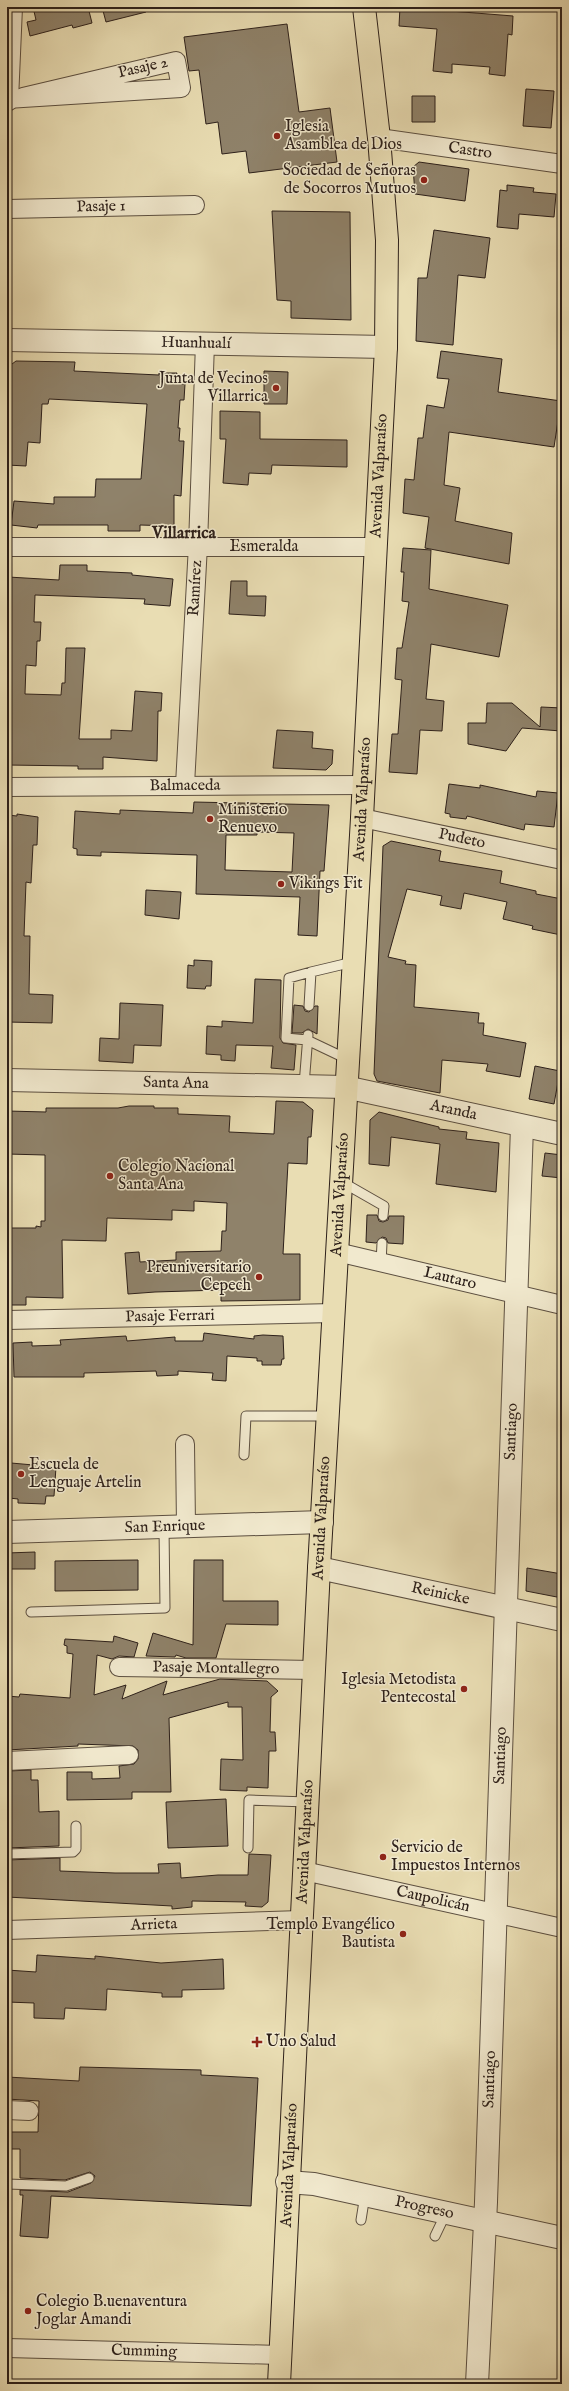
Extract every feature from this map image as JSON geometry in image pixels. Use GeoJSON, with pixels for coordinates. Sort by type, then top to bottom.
{"type":"FeatureCollection","features":[{"type":"Feature","properties":{"kind":"main road","name":"Avenida Valparaíso"},"geometry":{"type":"LineString","coordinates":[[279,2384],[287,2182],[319,1568],[334,1313],[345,1087],[364,785],[386,347],[388,253],[379,138],[364,7]]}},
{"type":"Feature","properties":{"kind":"street"},"geometry":{"type":"LineString","coordinates":[[11,7],[12,98]]}},
{"type":"Feature","properties":{"kind":"street","name":"Pasaje 2"},"geometry":{"type":"LineString","coordinates":[[176,61],[181,88],[70,94],[12,98],[176,61]]}},
{"type":"Feature","properties":{"kind":"street","name":"Castro"},"geometry":{"type":"LineString","coordinates":[[379,138],[562,164]]}},
{"type":"Feature","properties":{"kind":"street","name":"Pasaje 1"},"geometry":{"type":"LineString","coordinates":[[7,209],[195,205]]}},
{"type":"Feature","properties":{"kind":"street","name":"Huanhualí"},"geometry":{"type":"LineString","coordinates":[[7,340],[386,347]]}},
{"type":"Feature","properties":{"kind":"street","name":"Ramírez"},"geometry":{"type":"LineString","coordinates":[[186,785],[198,546],[205,343]]}},
{"type":"Feature","properties":{"kind":"street","name":"Esmeralda"},"geometry":{"type":"LineString","coordinates":[[7,547],[376,547]]}},
{"type":"Feature","properties":{"kind":"street","name":"Balmaceda"},"geometry":{"type":"LineString","coordinates":[[7,787],[364,785]]}},
{"type":"Feature","properties":{"kind":"street","name":"Pudeto"},"geometry":{"type":"LineString","coordinates":[[362,818],[562,860]]}},
{"type":"Feature","properties":{"kind":"street","name":"Santa Ana"},"geometry":{"type":"LineString","coordinates":[[7,1080],[345,1087]]}},
{"type":"Feature","properties":{"kind":"street","name":"Aranda"},"geometry":{"type":"LineString","coordinates":[[345,1087],[562,1134]]}},
{"type":"Feature","properties":{"kind":"street","name":"Santiago"},"geometry":{"type":"LineString","coordinates":[[477,2384],[485,2221],[515,1295],[522,1126]]}},
{"type":"Feature","properties":{"kind":"street","name":"Lautaro"},"geometry":{"type":"LineString","coordinates":[[337,1252],[562,1305]]}},
{"type":"Feature","properties":{"kind":"street","name":"Pasaje Ferrari"},"geometry":{"type":"LineString","coordinates":[[7,1320],[334,1313]]}},
{"type":"Feature","properties":{"kind":"street"},"geometry":{"type":"LineString","coordinates":[[185,1444],[186,1526]]}},
{"type":"Feature","properties":{"kind":"street","name":"San Enrique"},"geometry":{"type":"LineString","coordinates":[[7,1532],[322,1522]]}},
{"type":"Feature","properties":{"kind":"street","name":"Reinicke"},"geometry":{"type":"LineString","coordinates":[[319,1568],[562,1620]]}},
{"type":"Feature","properties":{"kind":"street","name":"Pasaje Montallegro"},"geometry":{"type":"LineString","coordinates":[[119,1666],[314,1670]]}},
{"type":"Feature","properties":{"kind":"street"},"geometry":{"type":"LineString","coordinates":[[7,1761],[129,1755]]}},
{"type":"Feature","properties":{"kind":"street","name":"Caupolicán"},"geometry":{"type":"LineString","coordinates":[[304,1871],[562,1928]]}},
{"type":"Feature","properties":{"kind":"street","name":"Arrieta"},"geometry":{"type":"LineString","coordinates":[[7,1930],[301,1920]]}},
{"type":"Feature","properties":{"kind":"street"},"geometry":{"type":"LineString","coordinates":[[7,2110],[29,2111]]}},
{"type":"Feature","properties":{"kind":"street","name":"Progreso"},"geometry":{"type":"LineString","coordinates":[[287,2182],[314,2184],[562,2238]]}},
{"type":"Feature","properties":{"kind":"street","name":"Cumming"},"geometry":{"type":"LineString","coordinates":[[7,2348],[280,2355]]}},
{"type":"Feature","properties":{"kind":"lane"},"geometry":{"type":"LineString","coordinates":[[347,1059],[308,1037],[286,1038],[288,993],[289,978],[353,962]]}},
{"type":"Feature","properties":{"kind":"lane"},"geometry":{"type":"LineString","coordinates":[[309,1006],[311,972]]}},
{"type":"Feature","properties":{"kind":"lane"},"geometry":{"type":"LineString","coordinates":[[304,1085],[308,1037]]}},
{"type":"Feature","properties":{"kind":"lane"},"geometry":{"type":"LineString","coordinates":[[341,1181],[384,1206],[383,1216]]}},
{"type":"Feature","properties":{"kind":"lane"},"geometry":{"type":"LineString","coordinates":[[381,1263],[382,1243]]}},
{"type":"Feature","properties":{"kind":"lane"},"geometry":{"type":"LineString","coordinates":[[244,1455],[246,1416],[328,1416]]}},
{"type":"Feature","properties":{"kind":"lane"},"geometry":{"type":"LineString","coordinates":[[31,1612],[165,1608],[164,1527]]}},
{"type":"Feature","properties":{"kind":"lane"},"geometry":{"type":"LineString","coordinates":[[248,1848],[249,1800],[308,1802]]}},
{"type":"Feature","properties":{"kind":"lane"},"geometry":{"type":"LineString","coordinates":[[7,1854],[73,1852],[76,1849],[76,1826]]}},
{"type":"Feature","properties":{"kind":"lane"},"geometry":{"type":"LineString","coordinates":[[7,2184],[66,2186],[89,2178]]}},
{"type":"Feature","properties":{"kind":"lane"},"geometry":{"type":"LineString","coordinates":[[361,2220],[365,2195]]}},
{"type":"Feature","properties":{"kind":"lane"},"geometry":{"type":"LineString","coordinates":[[435,2236],[446,2213]]}},
{"type":"Feature","properties":{"kind":"building"},"geometry":{"type":"Polygon","coordinates":[[[33,7],[88,7],[92,23],[73,28],[72,25],[30,36],[27,22],[36,20],[33,7]]]}},
{"type":"Feature","properties":{"kind":"building"},"geometry":{"type":"Polygon","coordinates":[[[102,7],[146,7],[146,12],[106,22],[102,7]]]}},
{"type":"Feature","properties":{"kind":"building"},"geometry":{"type":"Polygon","coordinates":[[[400,7],[513,16],[512,35],[508,34],[505,76],[489,74],[490,67],[452,64],[452,73],[433,71],[437,29],[399,26],[400,7]]]}},
{"type":"Feature","properties":{"kind":"building"},"geometry":{"type":"Polygon","coordinates":[[[287,24],[299,112],[330,108],[337,162],[249,173],[246,151],[222,154],[218,122],[206,124],[199,70],[189,71],[184,37],[287,24]]]}},
{"type":"Feature","properties":{"kind":"building"},"geometry":{"type":"Polygon","coordinates":[[[526,89],[554,91],[551,128],[523,126],[526,89]]]}},
{"type":"Feature","properties":{"kind":"building"},"geometry":{"type":"Polygon","coordinates":[[[412,96],[435,96],[435,122],[412,122],[412,96]]]}},
{"type":"Feature","properties":{"kind":"building"},"geometry":{"type":"Polygon","coordinates":[[[419,162],[469,169],[465,201],[415,194],[413,167],[419,162]]]}},
{"type":"Feature","properties":{"kind":"building"},"geometry":{"type":"Polygon","coordinates":[[[507,185],[534,188],[533,192],[556,194],[554,217],[519,214],[518,229],[497,227],[500,190],[507,191],[507,185]]]}},
{"type":"Feature","properties":{"kind":"building"},"geometry":{"type":"Polygon","coordinates":[[[272,211],[350,212],[351,320],[291,318],[291,301],[277,300],[272,211]]]}},
{"type":"Feature","properties":{"kind":"building"},"geometry":{"type":"Polygon","coordinates":[[[434,230],[490,238],[485,278],[458,275],[453,345],[416,341],[418,278],[427,278],[434,230]]]}},
{"type":"Feature","properties":{"kind":"building"},"geometry":{"type":"Polygon","coordinates":[[[441,351],[502,359],[498,392],[561,401],[554,447],[449,432],[444,485],[460,488],[455,521],[512,533],[509,564],[425,548],[429,517],[403,513],[405,479],[414,480],[418,438],[423,438],[427,405],[444,408],[449,379],[437,378],[441,351]]]}},
{"type":"Feature","properties":{"kind":"building"},"geometry":{"type":"Polygon","coordinates":[[[16,361],[75,362],[74,371],[159,375],[159,373],[177,373],[177,379],[181,379],[181,384],[185,384],[184,400],[180,400],[178,428],[180,428],[179,441],[184,441],[181,496],[174,495],[174,526],[140,525],[140,531],[108,531],[108,525],[38,525],[37,528],[11,525],[14,501],[54,504],[54,497],[95,497],[96,479],[141,479],[147,404],[49,399],[48,404],[42,404],[40,443],[28,442],[26,466],[7,465],[8,367],[16,361]]]}},
{"type":"Feature","properties":{"kind":"building","name":"Junta de Vecinos Villarrica"},"geometry":{"type":"Polygon","coordinates":[[[264,371],[288,372],[287,404],[264,404],[264,371]]]}},
{"type":"Feature","properties":{"kind":"building"},"geometry":{"type":"Polygon","coordinates":[[[220,411],[260,412],[260,439],[347,440],[347,467],[272,465],[271,474],[249,473],[248,485],[223,483],[226,439],[220,439],[220,411]]]}},
{"type":"Feature","properties":{"kind":"building"},"geometry":{"type":"Polygon","coordinates":[[[403,548],[431,550],[429,589],[508,605],[499,657],[431,644],[426,699],[444,701],[442,731],[420,730],[417,774],[389,772],[392,734],[398,734],[402,680],[395,679],[397,648],[402,648],[409,602],[402,601],[404,572],[401,572],[403,548]]]}},
{"type":"Feature","properties":{"kind":"building"},"geometry":{"type":"Polygon","coordinates":[[[60,565],[87,565],[87,571],[132,573],[132,575],[173,579],[170,606],[144,604],[145,599],[35,595],[34,622],[41,622],[40,641],[37,641],[36,666],[26,665],[25,694],[61,695],[62,683],[65,683],[66,648],[85,648],[79,739],[111,739],[111,730],[132,731],[135,691],[162,693],[161,711],[158,711],[157,761],[103,757],[103,769],[78,769],[78,766],[7,765],[7,694],[11,605],[7,604],[8,577],[59,580],[60,565]]]}},
{"type":"Feature","properties":{"kind":"building"},"geometry":{"type":"Polygon","coordinates":[[[231,581],[247,581],[247,596],[266,596],[265,616],[229,614],[231,581]]]}},
{"type":"Feature","properties":{"kind":"building"},"geometry":{"type":"Polygon","coordinates":[[[487,703],[512,703],[540,727],[541,707],[562,708],[561,731],[522,728],[506,751],[468,744],[468,723],[486,723],[487,703]]]}},
{"type":"Feature","properties":{"kind":"building"},"geometry":{"type":"Polygon","coordinates":[[[277,730],[313,732],[312,748],[333,750],[332,764],[326,770],[273,768],[277,730]]]}},
{"type":"Feature","properties":{"kind":"building"},"geometry":{"type":"Polygon","coordinates":[[[449,784],[480,788],[480,785],[536,797],[537,791],[558,793],[554,827],[525,824],[524,830],[467,816],[466,819],[450,817],[450,814],[445,813],[449,784]]]}},
{"type":"Feature","properties":{"kind":"building"},"geometry":{"type":"Polygon","coordinates":[[[194,802],[329,805],[324,871],[320,871],[317,936],[298,935],[300,897],[196,894],[197,855],[101,852],[101,856],[77,855],[77,849],[73,848],[75,811],[120,814],[120,810],[193,813],[194,802]],[[257,832],[257,835],[226,835],[225,870],[292,872],[294,833],[257,832]]]}},
{"type":"Feature","properties":{"kind":"building"},"geometry":{"type":"Polygon","coordinates":[[[17,814],[38,817],[37,845],[33,845],[31,883],[26,882],[24,936],[30,936],[29,994],[53,995],[52,1023],[7,1022],[7,815],[17,816],[17,814]]]}},
{"type":"Feature","properties":{"kind":"building"},"geometry":{"type":"Polygon","coordinates":[[[391,841],[441,851],[439,861],[502,871],[500,883],[536,891],[536,894],[562,899],[561,935],[532,929],[533,926],[503,919],[507,902],[464,893],[461,909],[440,905],[442,896],[407,889],[388,957],[406,961],[405,964],[416,965],[414,1007],[479,1013],[478,1023],[484,1023],[483,1035],[526,1043],[520,1077],[486,1071],[488,1064],[442,1060],[440,1093],[377,1081],[374,1074],[383,846],[391,841]]]}},
{"type":"Feature","properties":{"kind":"building"},"geometry":{"type":"Polygon","coordinates":[[[146,890],[181,892],[179,919],[145,915],[146,890]]]}},
{"type":"Feature","properties":{"kind":"building"},"geometry":{"type":"Polygon","coordinates":[[[194,960],[212,961],[211,986],[206,986],[205,989],[187,988],[188,965],[194,966],[194,960]]]}},
{"type":"Feature","properties":{"kind":"building"},"geometry":{"type":"Polygon","coordinates":[[[255,979],[281,980],[280,1038],[283,1043],[296,1045],[294,1070],[271,1068],[273,1046],[236,1045],[235,1061],[221,1060],[221,1055],[206,1054],[207,1026],[222,1027],[222,1021],[253,1023],[255,979]]]}},
{"type":"Feature","properties":{"kind":"building"},"geometry":{"type":"Polygon","coordinates":[[[120,1003],[163,1005],[161,1046],[134,1045],[133,1063],[99,1061],[100,1038],[119,1039],[120,1003]]]}},
{"type":"Feature","properties":{"kind":"building"},"geometry":{"type":"Polygon","coordinates":[[[294,1005],[303,1006],[305,1011],[309,1012],[315,1006],[318,1006],[317,1034],[308,1029],[302,1033],[292,1033],[294,1005]]]}},
{"type":"Feature","properties":{"kind":"building"},"geometry":{"type":"Polygon","coordinates":[[[535,1066],[560,1071],[554,1104],[529,1099],[535,1066]]]}},
{"type":"Feature","properties":{"kind":"building"},"geometry":{"type":"Polygon","coordinates":[[[276,1101],[303,1102],[313,1110],[311,1137],[308,1137],[307,1164],[288,1163],[283,1254],[300,1254],[300,1300],[221,1301],[221,1290],[128,1294],[125,1253],[139,1252],[140,1262],[176,1260],[176,1252],[221,1251],[222,1231],[226,1231],[227,1203],[194,1201],[194,1211],[172,1210],[172,1220],[107,1218],[106,1241],[62,1240],[63,1298],[26,1297],[26,1305],[7,1305],[7,1228],[36,1228],[36,1226],[41,1227],[41,1221],[45,1221],[45,1155],[7,1154],[7,1111],[46,1112],[46,1108],[118,1108],[129,1106],[178,1108],[178,1114],[230,1116],[229,1132],[274,1134],[276,1101]]]}},
{"type":"Feature","properties":{"kind":"building"},"geometry":{"type":"Polygon","coordinates":[[[379,1112],[439,1127],[439,1129],[467,1132],[466,1139],[499,1143],[496,1192],[436,1184],[440,1144],[391,1137],[389,1166],[369,1164],[370,1120],[379,1112]]]}},
{"type":"Feature","properties":{"kind":"building"},"geometry":{"type":"Polygon","coordinates":[[[545,1153],[562,1155],[562,1178],[542,1176],[545,1153]]]}},
{"type":"Feature","properties":{"kind":"building"},"geometry":{"type":"Polygon","coordinates":[[[367,1215],[377,1215],[379,1221],[383,1222],[388,1220],[389,1216],[404,1216],[403,1244],[388,1243],[386,1238],[382,1237],[376,1243],[366,1242],[367,1215]]]}},
{"type":"Feature","properties":{"kind":"building"},"geometry":{"type":"Polygon","coordinates":[[[204,1333],[254,1339],[254,1336],[263,1335],[283,1336],[284,1359],[282,1359],[281,1365],[262,1365],[262,1361],[257,1361],[257,1358],[227,1356],[226,1381],[212,1380],[213,1373],[178,1371],[178,1375],[157,1376],[156,1371],[84,1373],[84,1377],[14,1377],[13,1343],[32,1342],[32,1346],[61,1345],[60,1340],[126,1336],[127,1341],[175,1337],[175,1341],[203,1341],[204,1333]]]}},
{"type":"Feature","properties":{"kind":"building"},"geometry":{"type":"Polygon","coordinates":[[[11,1463],[56,1467],[54,1496],[46,1496],[45,1504],[18,1503],[18,1499],[9,1498],[11,1463]]]}},
{"type":"Feature","properties":{"kind":"building"},"geometry":{"type":"Polygon","coordinates":[[[35,1552],[35,1569],[7,1569],[7,1553],[35,1552]]]}},
{"type":"Feature","properties":{"kind":"building"},"geometry":{"type":"Polygon","coordinates":[[[138,1560],[138,1590],[55,1591],[55,1561],[138,1560]]]}},
{"type":"Feature","properties":{"kind":"building"},"geometry":{"type":"Polygon","coordinates":[[[194,1560],[223,1560],[223,1601],[278,1601],[278,1625],[226,1624],[216,1658],[186,1658],[176,1655],[175,1657],[146,1656],[153,1633],[193,1645],[194,1560]]]}},
{"type":"Feature","properties":{"kind":"building"},"geometry":{"type":"Polygon","coordinates":[[[527,1568],[562,1574],[562,1598],[526,1591],[527,1568]]]}},
{"type":"Feature","properties":{"kind":"building"},"geometry":{"type":"Polygon","coordinates":[[[114,1636],[138,1643],[134,1657],[119,1656],[112,1659],[97,1655],[94,1695],[126,1685],[122,1699],[167,1681],[163,1695],[220,1679],[267,1681],[278,1691],[271,1697],[270,1732],[275,1732],[276,1751],[269,1751],[268,1788],[247,1787],[247,1791],[220,1790],[221,1759],[243,1760],[242,1707],[228,1707],[228,1702],[169,1718],[171,1792],[132,1792],[132,1799],[67,1800],[67,1772],[92,1772],[92,1779],[120,1778],[119,1766],[134,1764],[138,1759],[138,1750],[133,1746],[78,1744],[78,1746],[7,1750],[7,1696],[19,1697],[20,1694],[70,1698],[73,1654],[67,1653],[67,1646],[64,1645],[65,1639],[113,1642],[114,1636]]]}},
{"type":"Feature","properties":{"kind":"building"},"geometry":{"type":"Polygon","coordinates":[[[31,1770],[31,1780],[38,1780],[39,1812],[59,1811],[59,1846],[7,1848],[8,1771],[31,1770]]]}},
{"type":"Feature","properties":{"kind":"building"},"geometry":{"type":"Polygon","coordinates":[[[226,1799],[228,1846],[168,1848],[166,1802],[226,1799]]]}},
{"type":"Feature","properties":{"kind":"building"},"geometry":{"type":"Polygon","coordinates":[[[249,1854],[271,1855],[268,1902],[262,1907],[245,1906],[246,1902],[192,1901],[192,1907],[172,1909],[172,1906],[7,1897],[7,1860],[60,1858],[60,1871],[115,1873],[159,1873],[158,1864],[180,1863],[181,1878],[218,1875],[248,1875],[249,1854]]]}},
{"type":"Feature","properties":{"kind":"building"},"geometry":{"type":"Polygon","coordinates":[[[37,1955],[95,1959],[95,1956],[161,1963],[223,1959],[224,1989],[182,1990],[182,1997],[162,1997],[162,1993],[107,1989],[106,2010],[65,2008],[64,2019],[34,2018],[34,2003],[7,2002],[7,1970],[36,1972],[37,1955]]]}},
{"type":"Feature","properties":{"kind":"building"},"geometry":{"type":"Polygon","coordinates":[[[80,2067],[201,2070],[201,2075],[258,2078],[251,2206],[51,2196],[48,2238],[20,2236],[23,2195],[20,2195],[20,2190],[68,2192],[91,2183],[95,2176],[90,2172],[65,2180],[20,2178],[20,2149],[7,2149],[7,2132],[38,2132],[39,2101],[7,2099],[7,2077],[79,2081],[80,2067]]]}},
{"type":"Feature","properties":{"kind":"place","name":"Iglesia Asamblea de Dios"},"geometry":{"type":"Point","coordinates":[277,136]}},
{"type":"Feature","properties":{"kind":"place","name":"Sociedad de Señoras de Socorros Mutuos"},"geometry":{"type":"Point","coordinates":[424,180]}},
{"type":"Feature","properties":{"kind":"place","name":"Junta de Vecinos Villarrica"},"geometry":{"type":"Point","coordinates":[276,388]}},
{"type":"Feature","properties":{"kind":"place","name":"Ministerio Renuevo"},"geometry":{"type":"Point","coordinates":[210,819]}},
{"type":"Feature","properties":{"kind":"place","name":"Vikings Fit"},"geometry":{"type":"Point","coordinates":[281,884]}},
{"type":"Feature","properties":{"kind":"place","name":"Colegio Nacional Santa Ana"},"geometry":{"type":"Point","coordinates":[110,1176]}},
{"type":"Feature","properties":{"kind":"place","name":"Preuniversitario Cepech"},"geometry":{"type":"Point","coordinates":[259,1277]}},
{"type":"Feature","properties":{"kind":"place","name":"Escuela de Lenguaje Artelin"},"geometry":{"type":"Point","coordinates":[21,1474]}},
{"type":"Feature","properties":{"kind":"place","name":"Iglesia Metodista Pentecostal"},"geometry":{"type":"Point","coordinates":[464,1689]}},
{"type":"Feature","properties":{"kind":"place","name":"Servicio de Impuestos Internos"},"geometry":{"type":"Point","coordinates":[383,1857]}},
{"type":"Feature","properties":{"kind":"place","name":"Templo Evangélico Bautista"},"geometry":{"type":"Point","coordinates":[403,1934]}},
{"type":"Feature","properties":{"kind":"place","name":"Uno Salud"},"geometry":{"type":"Point","coordinates":[257,2042]}},
{"type":"Feature","properties":{"kind":"place","name":"Colegio B.uenaventura Joglar Amandi"},"geometry":{"type":"Point","coordinates":[28,2311]}},
{"type":"Feature","properties":{"kind":"district","name":"Villarrica"},"geometry":{"type":"Point","coordinates":[184,533]}}]}
